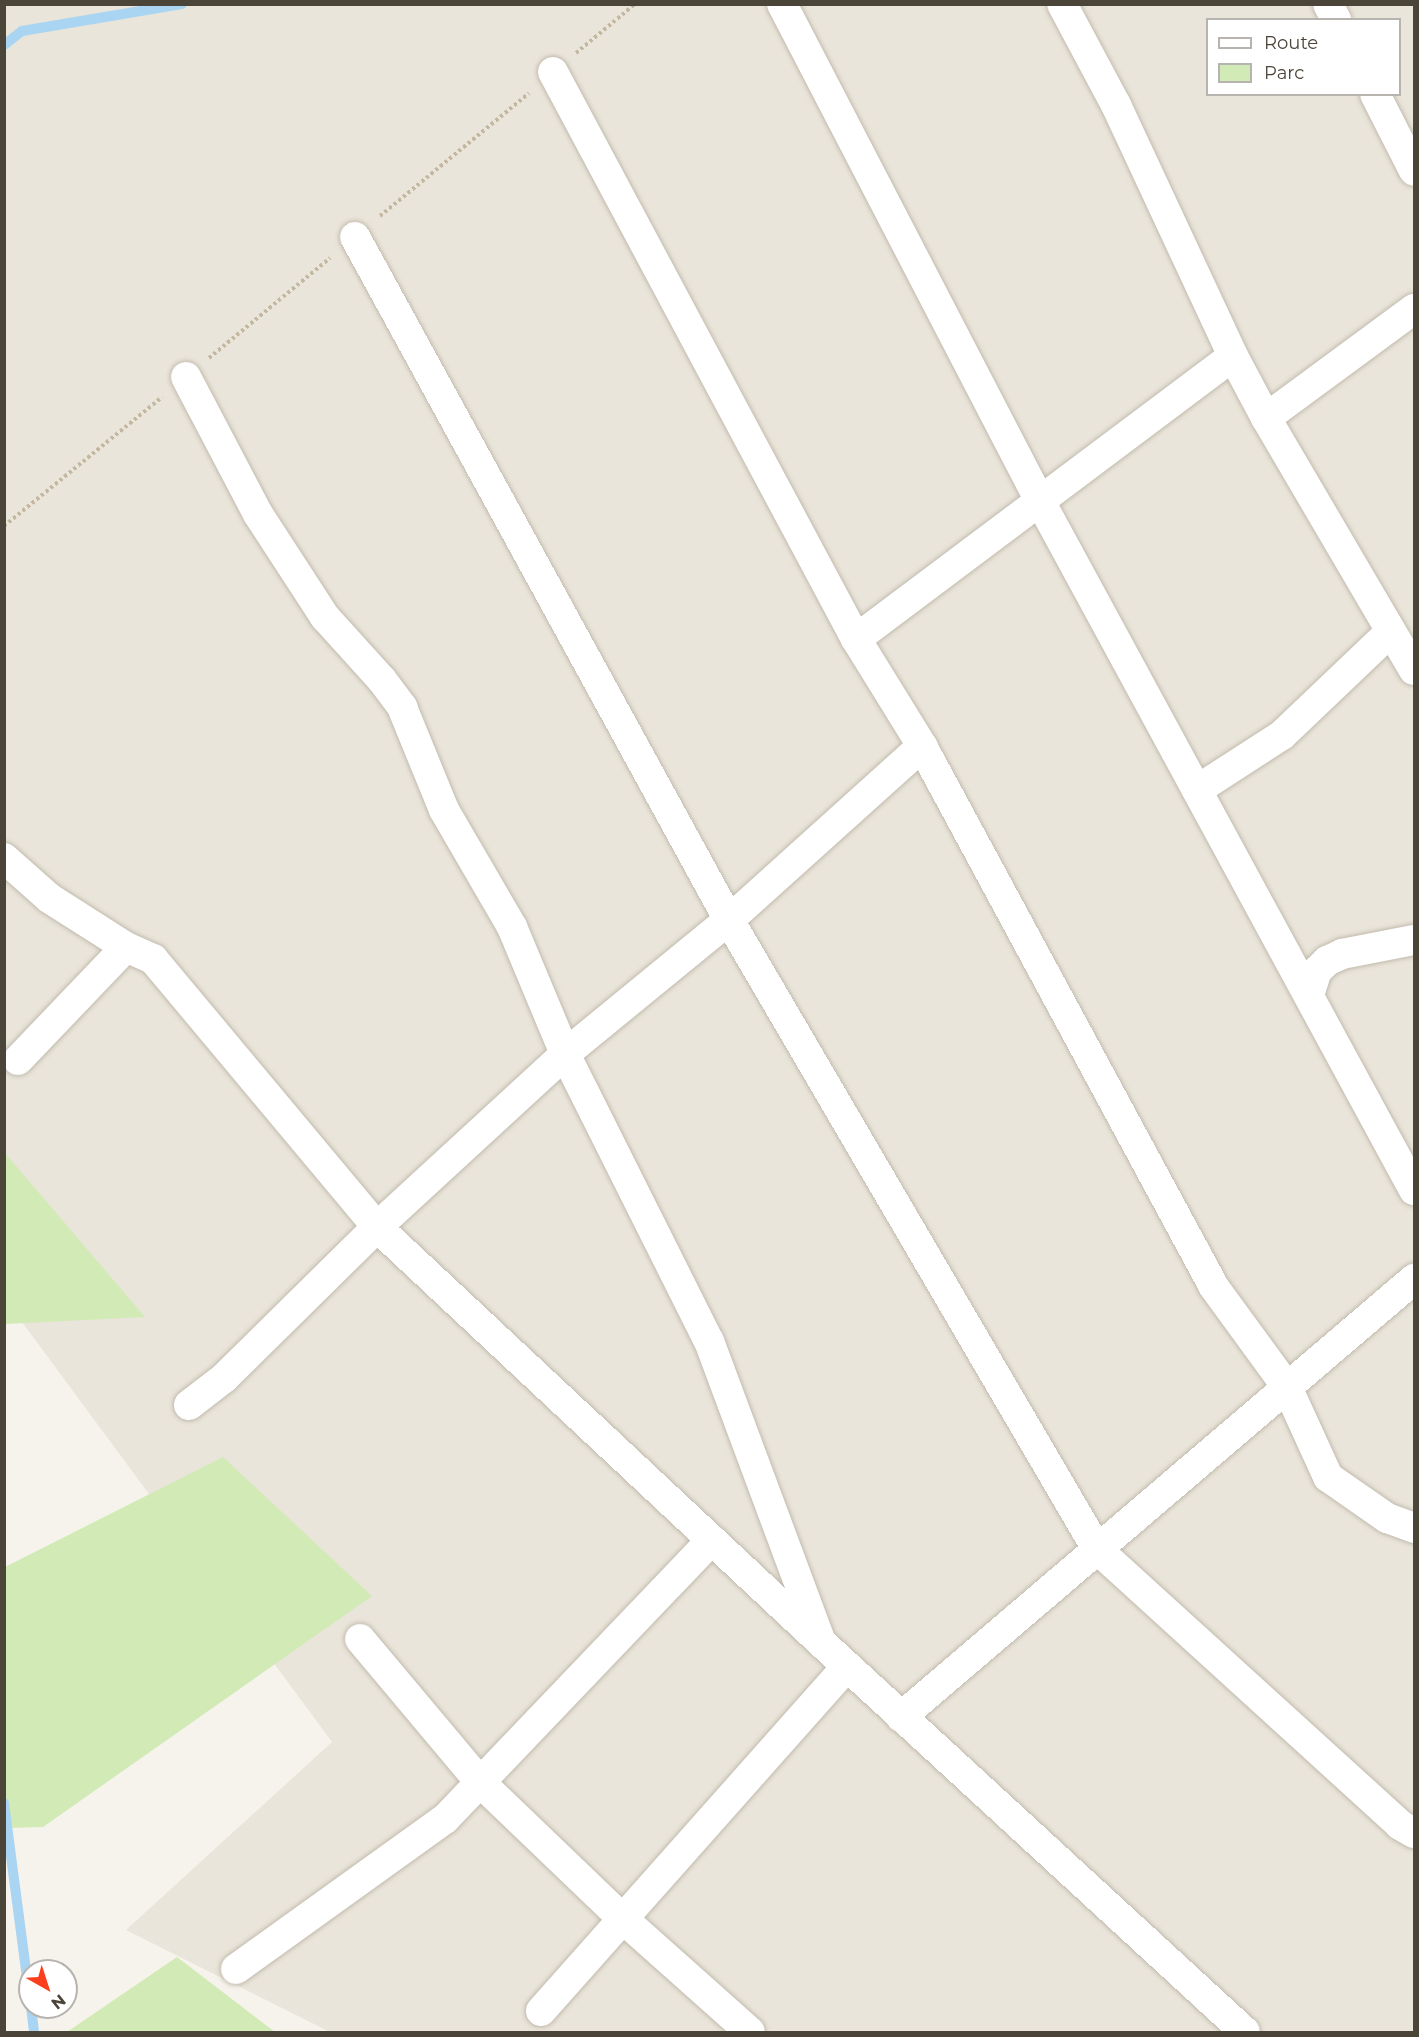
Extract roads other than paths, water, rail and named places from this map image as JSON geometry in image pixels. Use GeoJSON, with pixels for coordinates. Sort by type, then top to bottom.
{"type":"FeatureCollection","features":[{"type":"Feature","properties":{"kind":"street"},"geometry":{"type":"LineString","coordinates":[[782,4],[1041,502],[1414,1190]]}},
{"type":"Feature","properties":{"kind":"street"},"geometry":{"type":"LineString","coordinates":[[1062,4],[1116,105],[1233,356],[1266,418],[1414,670]]}},
{"type":"Feature","properties":{"kind":"street"},"geometry":{"type":"LineString","coordinates":[[1328,4],[1335,18]]}},
{"type":"Feature","properties":{"kind":"street"},"geometry":{"type":"LineString","coordinates":[[554,72],[856,639],[922,746],[1214,1287],[1287,1387],[1328,1477],[1387,1518],[1414,1528]]}},
{"type":"Feature","properties":{"kind":"street"},"geometry":{"type":"LineString","coordinates":[[1376,96],[1414,171]]}},
{"type":"Feature","properties":{"kind":"street"},"geometry":{"type":"LineString","coordinates":[[355,237],[729,920],[1097,1549],[1400,1825],[1414,1833]]}},
{"type":"Feature","properties":{"kind":"street"},"geometry":{"type":"LineString","coordinates":[[1266,418],[1414,309]]}},
{"type":"Feature","properties":{"kind":"street"},"geometry":{"type":"LineString","coordinates":[[856,639],[1233,356]]}},
{"type":"Feature","properties":{"kind":"street"},"geometry":{"type":"LineString","coordinates":[[186,377],[258,514],[325,617],[382,680],[402,707],[444,810],[512,927],[565,1054],[709,1341],[823,1644]]}},
{"type":"Feature","properties":{"kind":"street"},"geometry":{"type":"LineString","coordinates":[[1197,789],[1244,762],[1282,735],[1390,632]]}},
{"type":"Feature","properties":{"kind":"street"},"geometry":{"type":"LineString","coordinates":[[189,1405],[224,1378],[377,1227],[565,1054],[729,920],[922,746]]}},
{"type":"Feature","properties":{"kind":"street"},"geometry":{"type":"LineString","coordinates":[[4,858],[49,898],[126,947],[153,959],[377,1227],[823,1644],[1245,2032]]}},
{"type":"Feature","properties":{"kind":"street"},"geometry":{"type":"LineString","coordinates":[[1308,995],[1317,971],[1327,961],[1342,954],[1414,940]]}},
{"type":"Feature","properties":{"kind":"street"},"geometry":{"type":"LineString","coordinates":[[18,1060],[126,947]]}},
{"type":"Feature","properties":{"kind":"street"},"geometry":{"type":"LineString","coordinates":[[902,1717],[1414,1279]]}},
{"type":"Feature","properties":{"kind":"street"},"geometry":{"type":"LineString","coordinates":[[236,1969],[445,1819],[712,1540]]}},
{"type":"Feature","properties":{"kind":"street"},"geometry":{"type":"LineString","coordinates":[[360,1639],[480,1782],[622,1918],[750,2032]]}},
{"type":"Feature","properties":{"kind":"street"},"geometry":{"type":"LineString","coordinates":[[541,2011],[847,1666]]}},
{"type":"Feature","properties":{"kind":"waterway"},"geometry":{"type":"LineString","coordinates":[[4,45],[22,31],[182,4]]}},
{"type":"Feature","properties":{"kind":"waterway"},"geometry":{"type":"LineString","coordinates":[[4,1803],[24,1959]]}},
{"type":"Feature","properties":{"kind":"waterway"},"geometry":{"type":"LineString","coordinates":[[32,2019],[34,2032]]}}]}
